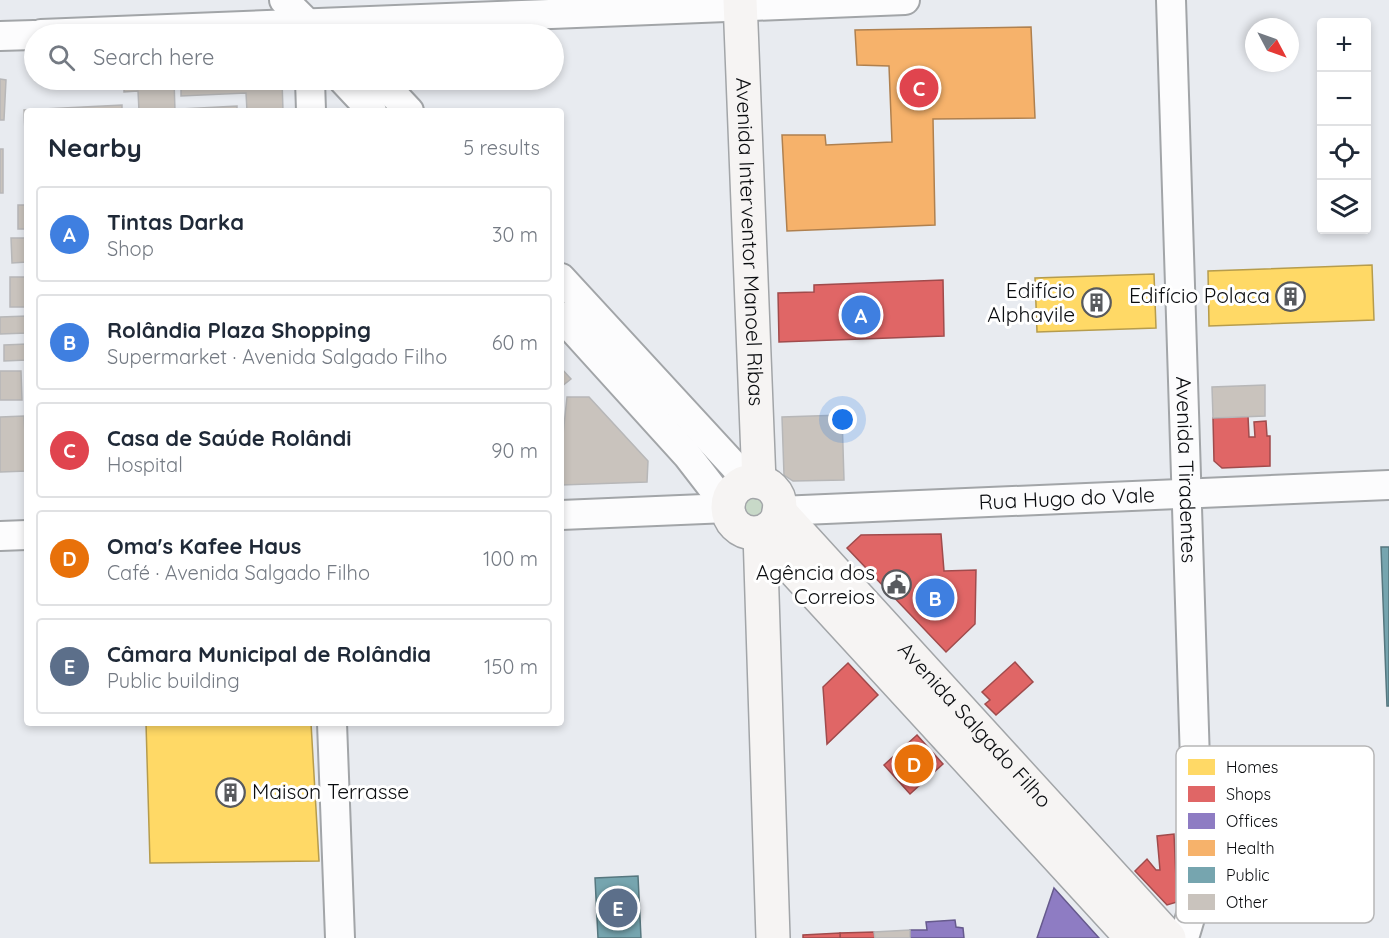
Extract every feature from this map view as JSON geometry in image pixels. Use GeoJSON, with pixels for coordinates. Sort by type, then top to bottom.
{"type":"FeatureCollection","features":[{"type":"Feature","properties":{"kind":"street"},"geometry":{"type":"LineString","coordinates":[[284,0],[318,23]]}},
{"type":"Feature","properties":{"kind":"street"},"geometry":{"type":"LineString","coordinates":[[293,24],[740,3],[905,0]]}},
{"type":"Feature","properties":{"kind":"street","name":"Avenida Tiradentes"},"geometry":{"type":"LineString","coordinates":[[1171,0],[1195,746]]}},
{"type":"Feature","properties":{"kind":"street","name":"Avenida Interventor Manoel Ribas"},"geometry":{"type":"LineString","coordinates":[[740,3],[754,482]]}},
{"type":"Feature","properties":{"kind":"street"},"geometry":{"type":"LineString","coordinates":[[0,36],[24,35]]}},
{"type":"Feature","properties":{"kind":"street"},"geometry":{"type":"LineString","coordinates":[[310,90],[311,108]]}},
{"type":"Feature","properties":{"kind":"street"},"geometry":{"type":"LineString","coordinates":[[352,90],[369,108]]}},
{"type":"Feature","properties":{"kind":"street"},"geometry":{"type":"LineString","coordinates":[[389,90],[406,108]]}},
{"type":"Feature","properties":{"kind":"street"},"geometry":{"type":"LineString","coordinates":[[564,286],[754,482]]}},
{"type":"Feature","properties":{"kind":"street"},"geometry":{"type":"LineString","coordinates":[[564,319],[687,455],[728,508],[732,521],[742,531],[770,522]]}},
{"type":"Feature","properties":{"kind":"street"},"geometry":{"type":"LineString","coordinates":[[728,508],[731,495],[741,484],[754,482],[766,484],[776,493],[780,505],[770,522],[773,938]]}},
{"type":"Feature","properties":{"kind":"street","name":"Rua Hugo do Vale"},"geometry":{"type":"LineString","coordinates":[[770,522],[1187,495],[1389,485]]}},
{"type":"Feature","properties":{"kind":"street"},"geometry":{"type":"LineString","coordinates":[[564,515],[728,508]]}},
{"type":"Feature","properties":{"kind":"street","name":"Avenida Salgado Filho"},"geometry":{"type":"LineString","coordinates":[[770,522],[1132,938]]}},
{"type":"Feature","properties":{"kind":"street","name":"Avenida Salgado Filho"},"geometry":{"type":"LineString","coordinates":[[770,522],[1169,938]]}},
{"type":"Feature","properties":{"kind":"street"},"geometry":{"type":"LineString","coordinates":[[0,536],[24,535]]}},
{"type":"Feature","properties":{"kind":"street"},"geometry":{"type":"LineString","coordinates":[[332,726],[340,938]]}},
{"type":"Feature","properties":{"kind":"street","name":"Avenida Tiradentes"},"geometry":{"type":"LineString","coordinates":[[1184,938],[1188,923]]}},
{"type":"Feature","properties":{"kind":"green space"},"geometry":{"type":"Polygon","coordinates":[[[741,490],[750,490],[772,512],[755,524],[735,506],[734,497],[741,490]]]}},
{"type":"Feature","properties":{"kind":"building: Homes","name":"Edifício Polaca"},"geometry":{"type":"Polygon","coordinates":[[[1372,265],[1374,320],[1209,326],[1208,271],[1372,265]]]}},
{"type":"Feature","properties":{"kind":"building: Homes","name":"Edifício Alphavile"},"geometry":{"type":"Polygon","coordinates":[[[1154,274],[1156,328],[1037,332],[1035,278],[1154,274]]]}},
{"type":"Feature","properties":{"kind":"building: Homes","name":"Maison Terrasse"},"geometry":{"type":"Polygon","coordinates":[[[146,726],[311,726],[319,861],[150,863],[146,726]]]}},
{"type":"Feature","properties":{"kind":"building: Shops"},"geometry":{"type":"Polygon","coordinates":[[[943,280],[944,336],[779,342],[778,293],[814,292],[814,285],[943,280]]]}},
{"type":"Feature","properties":{"kind":"building: Shops"},"geometry":{"type":"Polygon","coordinates":[[[1248,416],[1249,437],[1255,437],[1254,422],[1266,421],[1267,436],[1270,436],[1270,466],[1222,468],[1214,461],[1213,418],[1248,416]]]}},
{"type":"Feature","properties":{"kind":"building: Shops"},"geometry":{"type":"Polygon","coordinates":[[[941,534],[944,571],[976,570],[975,624],[946,652],[847,548],[861,535],[941,534]]]}},
{"type":"Feature","properties":{"kind":"building: Shops"},"geometry":{"type":"Polygon","coordinates":[[[1015,662],[1033,682],[996,715],[985,704],[990,700],[982,692],[1015,662]]]}},
{"type":"Feature","properties":{"kind":"building: Shops"},"geometry":{"type":"Polygon","coordinates":[[[848,663],[878,695],[827,744],[823,687],[848,663]]]}},
{"type":"Feature","properties":{"kind":"building: Shops"},"geometry":{"type":"Polygon","coordinates":[[[917,735],[943,764],[910,794],[884,765],[917,735]]]}},
{"type":"Feature","properties":{"kind":"building: Shops"},"geometry":{"type":"Polygon","coordinates":[[[1174,834],[1176,902],[1167,905],[1135,871],[1147,859],[1156,870],[1160,870],[1157,836],[1174,834]]]}},
{"type":"Feature","properties":{"kind":"building: Shops"},"geometry":{"type":"Polygon","coordinates":[[[874,932],[875,938],[840,938],[840,933],[874,932]]]}},
{"type":"Feature","properties":{"kind":"building: Shops"},"geometry":{"type":"Polygon","coordinates":[[[840,933],[840,938],[803,938],[803,935],[840,933]]]}},
{"type":"Feature","properties":{"kind":"building: Offices"},"geometry":{"type":"Polygon","coordinates":[[[1054,888],[1099,938],[1037,938],[1054,888]]]}},
{"type":"Feature","properties":{"kind":"building: Offices"},"geometry":{"type":"Polygon","coordinates":[[[955,920],[956,927],[963,928],[964,938],[910,938],[910,930],[927,930],[926,922],[955,920]]]}},
{"type":"Feature","properties":{"kind":"building: Health"},"geometry":{"type":"Polygon","coordinates":[[[1031,27],[1035,118],[933,119],[935,225],[787,231],[782,135],[825,135],[826,145],[892,142],[889,66],[857,65],[855,30],[1031,27]]]}},
{"type":"Feature","properties":{"kind":"building: Public"},"geometry":{"type":"Polygon","coordinates":[[[1381,547],[1389,547],[1389,706],[1387,706],[1381,547]]]}},
{"type":"Feature","properties":{"kind":"building: Public"},"geometry":{"type":"Polygon","coordinates":[[[638,876],[641,938],[598,938],[595,878],[638,876]]]}},
{"type":"Feature","properties":{"kind":"building: Other"},"geometry":{"type":"Polygon","coordinates":[[[0,79],[6,80],[4,120],[0,120],[0,79]]]}},
{"type":"Feature","properties":{"kind":"building: Other"},"geometry":{"type":"Polygon","coordinates":[[[124,90],[174,90],[175,108],[139,108],[138,91],[124,92],[124,90]]]}},
{"type":"Feature","properties":{"kind":"building: Other"},"geometry":{"type":"Polygon","coordinates":[[[181,90],[282,90],[283,108],[247,108],[246,93],[181,96],[181,90]]]}},
{"type":"Feature","properties":{"kind":"building: Other"},"geometry":{"type":"Polygon","coordinates":[[[122,105],[122,108],[63,108],[122,105]]]}},
{"type":"Feature","properties":{"kind":"building: Other"},"geometry":{"type":"Polygon","coordinates":[[[237,106],[237,108],[200,108],[237,106]]]}},
{"type":"Feature","properties":{"kind":"building: Other"},"geometry":{"type":"Polygon","coordinates":[[[0,149],[3,149],[3,193],[0,193],[0,149]]]}},
{"type":"Feature","properties":{"kind":"building: Other"},"geometry":{"type":"Polygon","coordinates":[[[18,205],[24,205],[24,229],[18,229],[18,205]]]}},
{"type":"Feature","properties":{"kind":"building: Other"},"geometry":{"type":"Polygon","coordinates":[[[11,238],[24,238],[24,262],[12,263],[11,238]]]}},
{"type":"Feature","properties":{"kind":"building: Other"},"geometry":{"type":"Polygon","coordinates":[[[10,277],[24,277],[24,307],[10,307],[10,277]]]}},
{"type":"Feature","properties":{"kind":"building: Other"},"geometry":{"type":"Polygon","coordinates":[[[24,316],[24,333],[0,334],[0,317],[24,316]]]}},
{"type":"Feature","properties":{"kind":"building: Other"},"geometry":{"type":"Polygon","coordinates":[[[24,344],[24,360],[4,361],[4,345],[24,344]]]}},
{"type":"Feature","properties":{"kind":"building: Other"},"geometry":{"type":"Polygon","coordinates":[[[0,371],[21,371],[22,400],[0,400],[0,371]]]}},
{"type":"Feature","properties":{"kind":"building: Other"},"geometry":{"type":"Polygon","coordinates":[[[564,371],[571,379],[564,385],[564,371]]]}},
{"type":"Feature","properties":{"kind":"building: Other"},"geometry":{"type":"Polygon","coordinates":[[[1265,385],[1265,416],[1213,418],[1212,387],[1265,385]]]}},
{"type":"Feature","properties":{"kind":"building: Other"},"geometry":{"type":"Polygon","coordinates":[[[567,397],[589,397],[648,461],[647,482],[564,485],[564,426],[567,397]]]}},
{"type":"Feature","properties":{"kind":"building: Other"},"geometry":{"type":"Polygon","coordinates":[[[842,415],[844,480],[793,481],[784,475],[782,417],[842,415]]]}},
{"type":"Feature","properties":{"kind":"building: Other"},"geometry":{"type":"Polygon","coordinates":[[[24,416],[24,471],[0,472],[0,417],[24,416]]]}},
{"type":"Feature","properties":{"kind":"building: Other"},"geometry":{"type":"Polygon","coordinates":[[[910,930],[910,938],[875,938],[874,932],[910,930]]]}},
{"type":"Feature","properties":{"kind":"place","name":"Casa de Saúde Rolândi"},"geometry":{"type":"Point","coordinates":[919,88]}},
{"type":"Feature","properties":{"kind":"place","name":"Edifício Polaca"},"geometry":{"type":"Point","coordinates":[1291,296]}},
{"type":"Feature","properties":{"kind":"place","name":"Edifício Alphavile"},"geometry":{"type":"Point","coordinates":[1096,303]}},
{"type":"Feature","properties":{"kind":"place","name":"Tintas Darka"},"geometry":{"type":"Point","coordinates":[861,315]}},
{"type":"Feature","properties":{"kind":"place","name":"Agência dos Correios"},"geometry":{"type":"Point","coordinates":[896,585]}},
{"type":"Feature","properties":{"kind":"place","name":"Rolândia Plaza Shopping"},"geometry":{"type":"Point","coordinates":[935,598]}},
{"type":"Feature","properties":{"kind":"place","name":"Oma's Kafee Haus"},"geometry":{"type":"Point","coordinates":[914,764]}},
{"type":"Feature","properties":{"kind":"place","name":"Maison Terrasse"},"geometry":{"type":"Point","coordinates":[231,792]}},
{"type":"Feature","properties":{"kind":"place","name":"Câmara Municipal de Rolândia"},"geometry":{"type":"Point","coordinates":[618,908]}}]}
